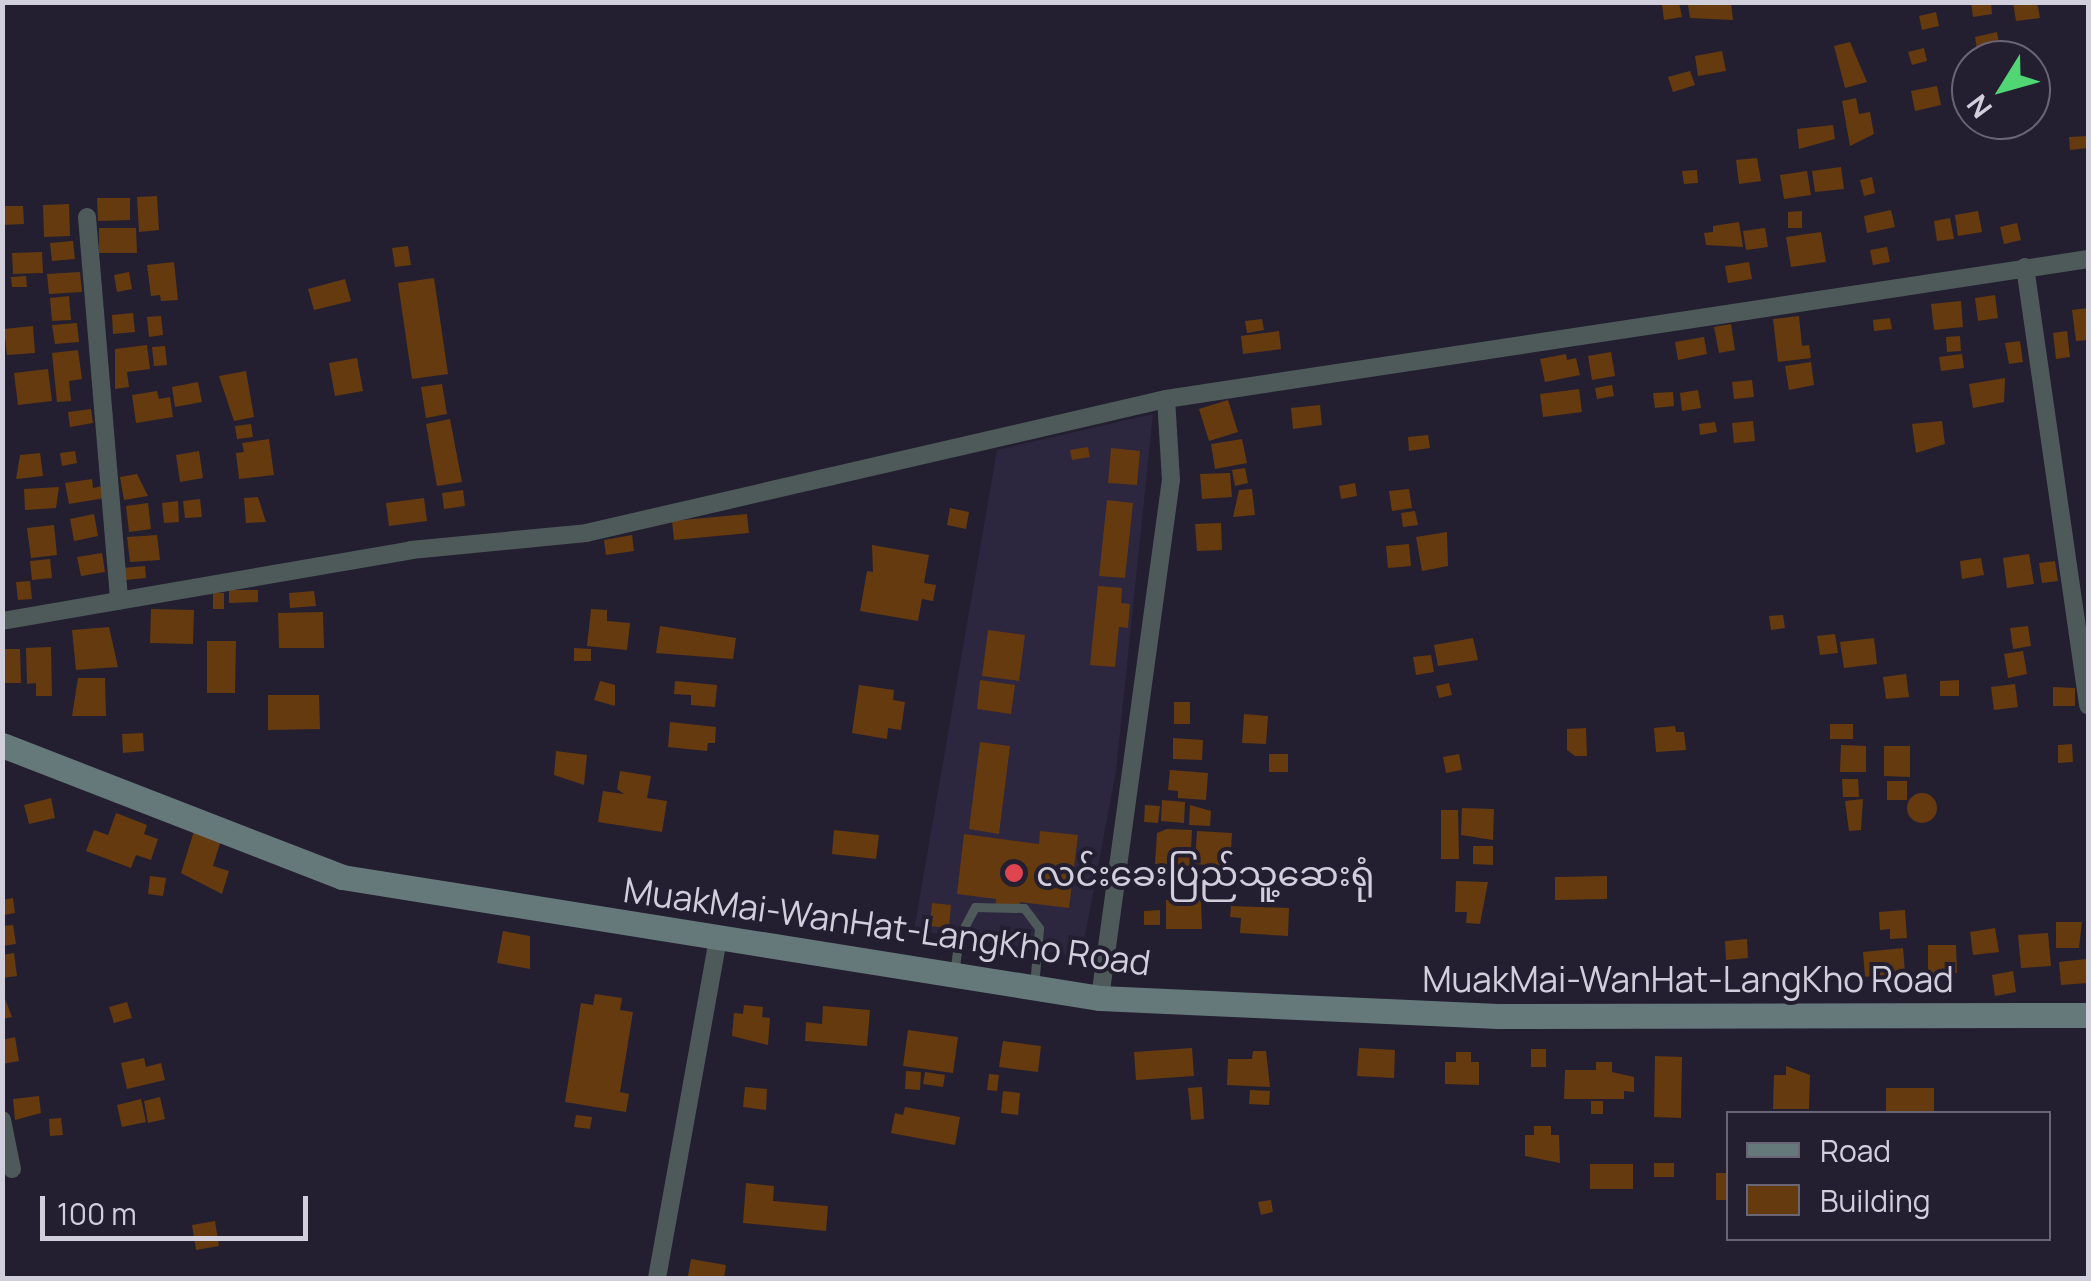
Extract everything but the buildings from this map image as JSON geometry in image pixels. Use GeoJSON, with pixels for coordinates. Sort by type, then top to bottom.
{"type":"FeatureCollection","features":[{"type":"Feature","properties":{"kind":"main road","name":"MuakMai-WanHat-LangKho Road"},"geometry":{"type":"LineString","coordinates":[[2,745],[342,877],[1100,998],[1498,1016],[2088,1015]]}},
{"type":"Feature","properties":{"kind":"street"},"geometry":{"type":"LineString","coordinates":[[87,217],[119,601]]}},
{"type":"Feature","properties":{"kind":"street"},"geometry":{"type":"LineString","coordinates":[[2,621],[411,550],[586,533],[1166,399],[2088,259]]}},
{"type":"Feature","properties":{"kind":"street"},"geometry":{"type":"LineString","coordinates":[[2025,267],[2088,706]]}},
{"type":"Feature","properties":{"kind":"street"},"geometry":{"type":"LineString","coordinates":[[1100,998],[1169,498],[1166,399]]}},
{"type":"Feature","properties":{"kind":"street"},"geometry":{"type":"LineString","coordinates":[[657,1278],[718,940]]}},
{"type":"Feature","properties":{"kind":"street"},"geometry":{"type":"LineString","coordinates":[[2,1120],[12,1170]]}},
{"type":"Feature","properties":{"kind":"lane"},"geometry":{"type":"LineString","coordinates":[[954,976],[966,916],[990,904],[1024,908],[1040,928],[1034,988]]}},
{"type":"Feature","properties":{"kind":"shaded area"},"geometry":{"type":"Polygon","coordinates":[[[1153,414],[1116,771],[1081,957],[914,930],[997,450],[1153,414]]]}},
{"type":"Feature","properties":{"kind":"place","name":"လင်းခေးပြည်သူ့ဆေးရုံ"},"geometry":{"type":"Point","coordinates":[1014,873]}}]}
